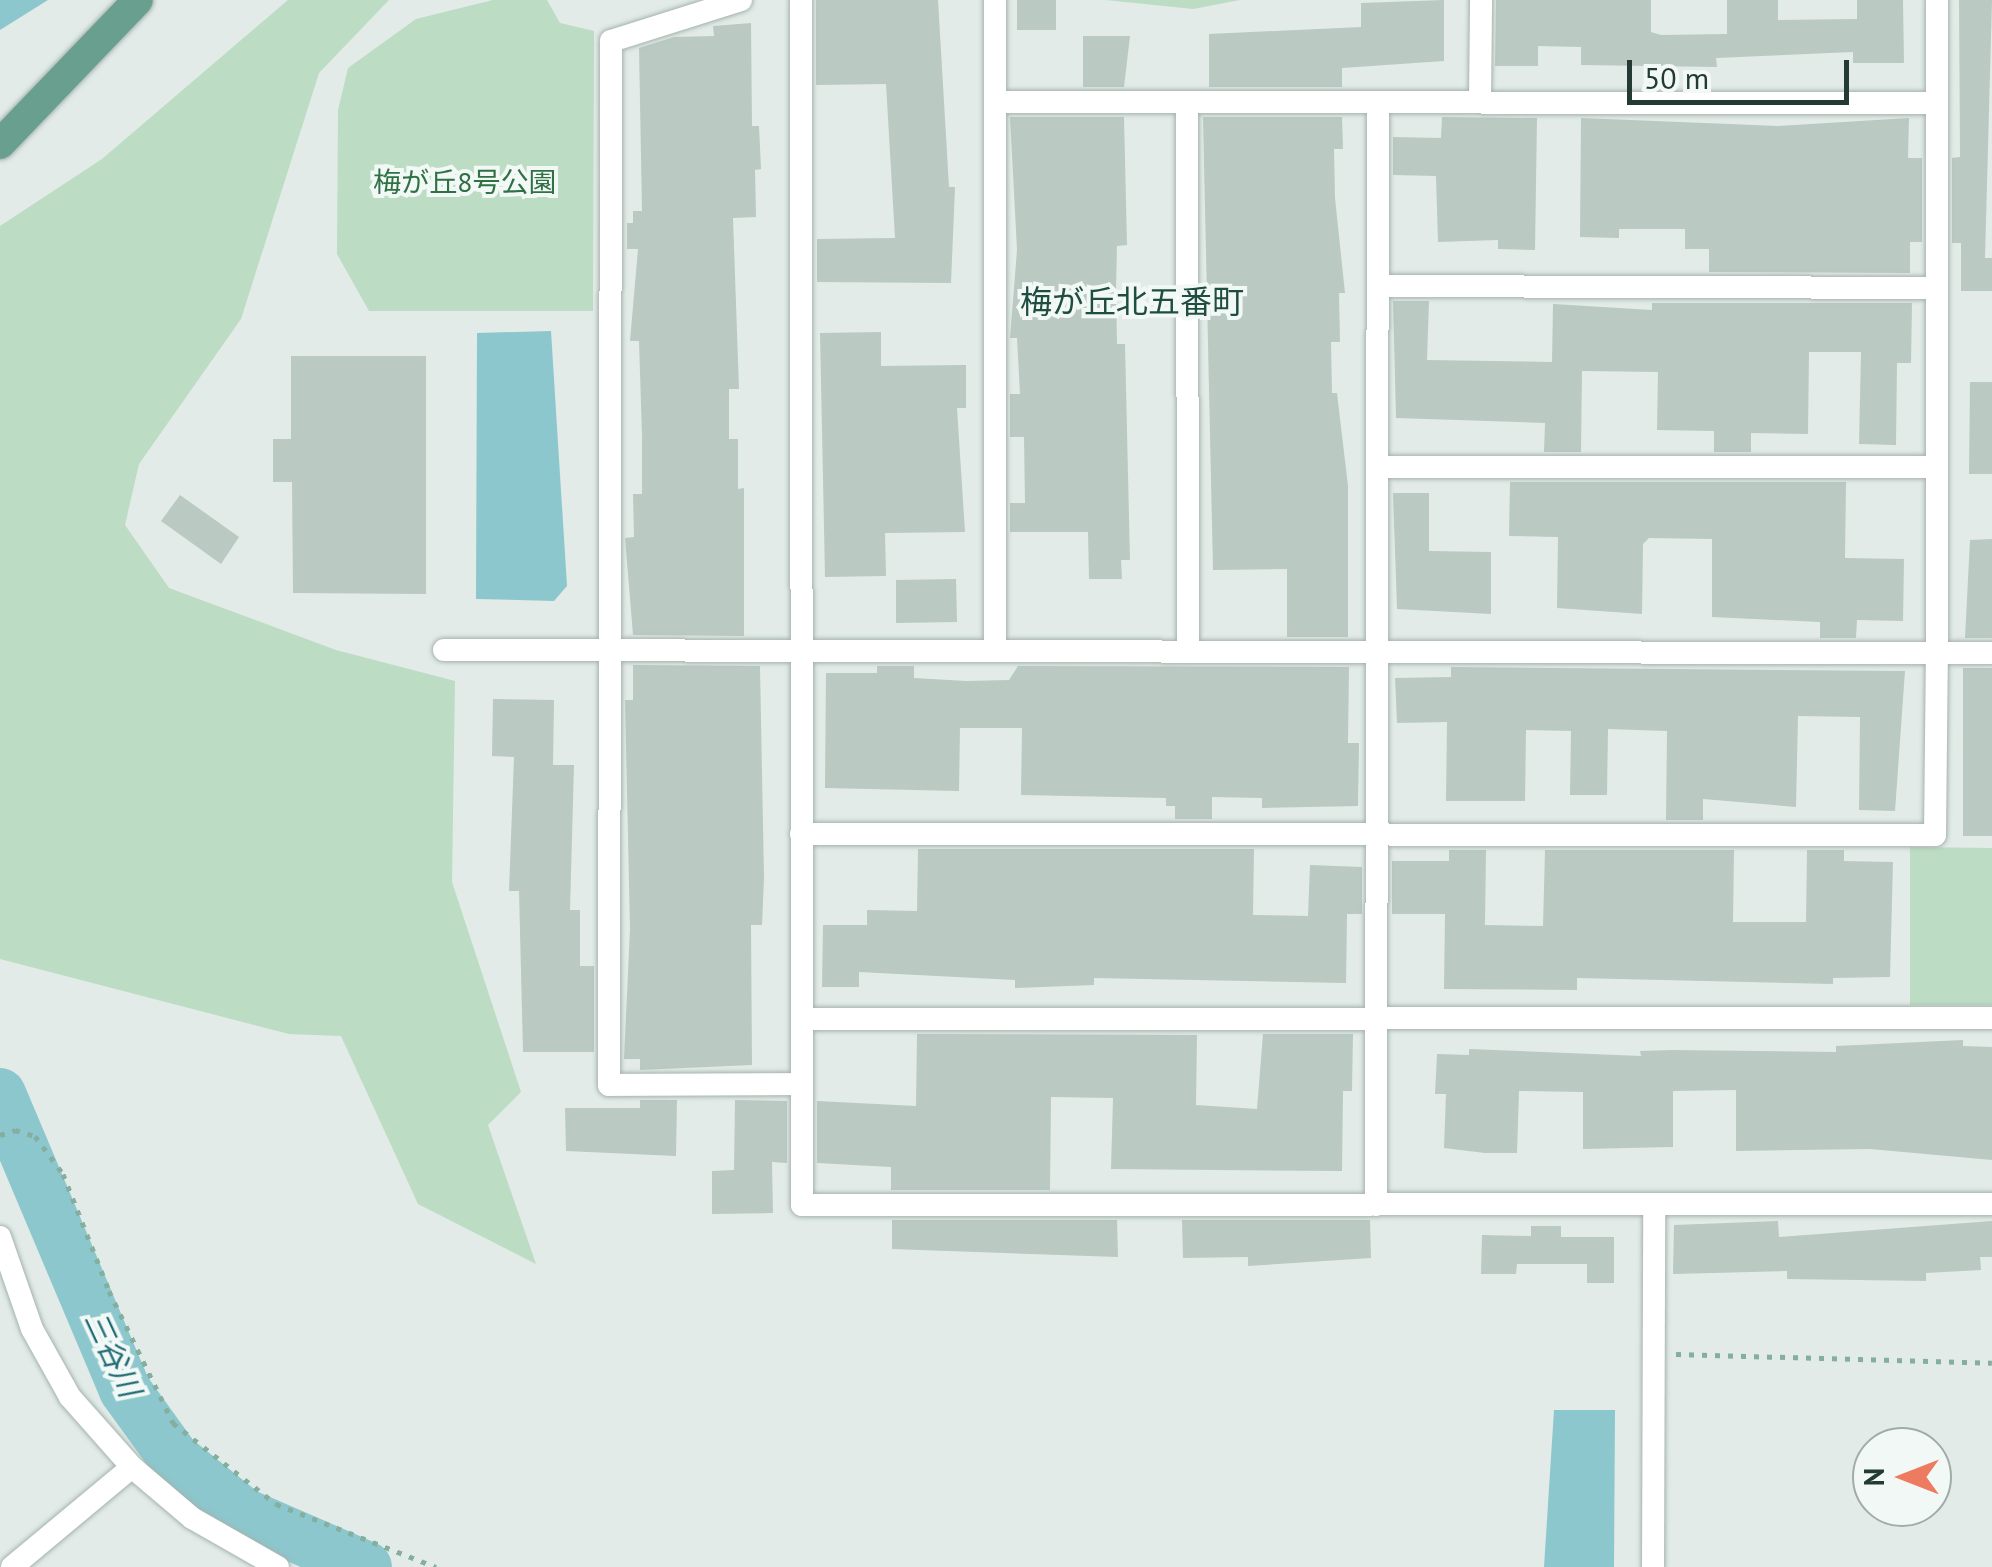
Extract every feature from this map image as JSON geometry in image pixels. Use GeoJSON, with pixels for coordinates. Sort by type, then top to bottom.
{"type":"FeatureCollection","features":[{"type":"Feature","properties":{"kind":"main road"},"geometry":{"type":"LineString","coordinates":[[0,144],[138,0]]}},
{"type":"Feature","properties":{"kind":"street"},"geometry":{"type":"LineString","coordinates":[[741,0],[611,42],[609,1085],[802,1084]]}},
{"type":"Feature","properties":{"kind":"street"},"geometry":{"type":"LineString","coordinates":[[802,0],[802,1206],[1992,1204]]}},
{"type":"Feature","properties":{"kind":"street"},"geometry":{"type":"LineString","coordinates":[[995,0],[996,651]]}},
{"type":"Feature","properties":{"kind":"street"},"geometry":{"type":"LineString","coordinates":[[1480,101],[1481,0]]}},
{"type":"Feature","properties":{"kind":"street"},"geometry":{"type":"LineString","coordinates":[[802,834],[1935,835],[1937,0]]}},
{"type":"Feature","properties":{"kind":"street"},"geometry":{"type":"LineString","coordinates":[[996,102],[1936,103]]}},
{"type":"Feature","properties":{"kind":"street"},"geometry":{"type":"LineString","coordinates":[[1187,102],[1188,651]]}},
{"type":"Feature","properties":{"kind":"street"},"geometry":{"type":"LineString","coordinates":[[1376,1205],[1378,102]]}},
{"type":"Feature","properties":{"kind":"street"},"geometry":{"type":"LineString","coordinates":[[1378,286],[1937,288]]}},
{"type":"Feature","properties":{"kind":"street"},"geometry":{"type":"LineString","coordinates":[[1379,468],[1937,467]]}},
{"type":"Feature","properties":{"kind":"street"},"geometry":{"type":"LineString","coordinates":[[444,650],[1992,652]]}},
{"type":"Feature","properties":{"kind":"street"},"geometry":{"type":"LineString","coordinates":[[802,1019],[1992,1018]]}},
{"type":"Feature","properties":{"kind":"street"},"geometry":{"type":"LineString","coordinates":[[1653,1567],[1654,1204]]}},
{"type":"Feature","properties":{"kind":"street"},"geometry":{"type":"LineString","coordinates":[[0,1237],[32,1329],[70,1397],[132,1467],[192,1518],[278,1567]]}},
{"type":"Feature","properties":{"kind":"street"},"geometry":{"type":"LineString","coordinates":[[12,1567],[132,1467]]}},
{"type":"Feature","properties":{"kind":"path"},"geometry":{"type":"LineString","coordinates":[[0,1135],[16,1130],[35,1136],[63,1174],[109,1291],[173,1423],[276,1504],[436,1567]]}},
{"type":"Feature","properties":{"kind":"path"},"geometry":{"type":"LineString","coordinates":[[1653,1354],[1992,1363]]}},
{"type":"Feature","properties":{"kind":"green space"},"geometry":{"type":"Polygon","coordinates":[[[288,0],[389,0],[319,73],[241,319],[139,464],[125,525],[169,588],[336,650],[455,681],[452,882],[521,1092],[488,1125],[536,1264],[418,1204],[341,1036],[289,1034],[0,959],[0,226],[102,159],[288,0]]]}},
{"type":"Feature","properties":{"kind":"green space","name":"梅が丘8号公園"},"geometry":{"type":"Polygon","coordinates":[[[493,0],[547,0],[560,23],[594,31],[593,311],[369,311],[337,254],[338,110],[348,68],[416,19],[493,0]]]}},
{"type":"Feature","properties":{"kind":"green space"},"geometry":{"type":"Polygon","coordinates":[[[1106,0],[1240,0],[1193,9],[1106,0]]]}},
{"type":"Feature","properties":{"kind":"green space"},"geometry":{"type":"Polygon","coordinates":[[[1910,847],[1992,848],[1992,1005],[1910,1005],[1910,847]]]}},
{"type":"Feature","properties":{"kind":"water"},"geometry":{"type":"Polygon","coordinates":[[[0,0],[48,0],[0,30],[0,0]]]}},
{"type":"Feature","properties":{"kind":"water"},"geometry":{"type":"Polygon","coordinates":[[[551,331],[567,586],[554,601],[476,599],[477,333],[551,331]]]}},
{"type":"Feature","properties":{"kind":"water"},"geometry":{"type":"Polygon","coordinates":[[[1554,1410],[1615,1410],[1614,1567],[1544,1567],[1554,1410]]]}},
{"type":"Feature","properties":{"kind":"building"},"geometry":{"type":"Polygon","coordinates":[[[816,0],[938,0],[949,187],[955,187],[951,283],[817,282],[817,239],[895,238],[886,84],[816,85],[816,0]]]}},
{"type":"Feature","properties":{"kind":"building"},"geometry":{"type":"Polygon","coordinates":[[[1017,0],[1056,0],[1056,30],[1017,30],[1017,0]]]}},
{"type":"Feature","properties":{"kind":"building"},"geometry":{"type":"Polygon","coordinates":[[[1444,0],[1444,61],[1342,68],[1342,87],[1209,87],[1209,34],[1361,27],[1361,3],[1444,0]]]}},
{"type":"Feature","properties":{"kind":"building"},"geometry":{"type":"Polygon","coordinates":[[[1496,0],[1651,0],[1651,32],[1661,35],[1727,34],[1727,0],[1778,0],[1778,20],[1857,19],[1857,0],[1903,0],[1904,63],[1853,63],[1853,52],[1716,58],[1717,67],[1581,65],[1581,47],[1538,46],[1538,66],[1495,66],[1496,0]]]}},
{"type":"Feature","properties":{"kind":"building"},"geometry":{"type":"Polygon","coordinates":[[[1959,0],[1992,0],[1985,258],[1992,258],[1992,291],[1961,291],[1961,243],[1952,243],[1952,158],[1960,157],[1959,0]]]}},
{"type":"Feature","properties":{"kind":"building"},"geometry":{"type":"Polygon","coordinates":[[[751,23],[752,126],[759,126],[761,169],[755,170],[756,217],[733,218],[739,389],[729,389],[729,439],[738,439],[738,489],[744,488],[744,636],[633,635],[625,538],[634,537],[633,494],[642,494],[642,436],[639,341],[630,341],[638,249],[627,249],[627,223],[633,223],[633,211],[642,211],[639,48],[674,37],[714,36],[713,26],[751,23]]]}},
{"type":"Feature","properties":{"kind":"building"},"geometry":{"type":"Polygon","coordinates":[[[1083,36],[1130,36],[1124,87],[1083,87],[1083,36]]]}},
{"type":"Feature","properties":{"kind":"building"},"geometry":{"type":"Polygon","coordinates":[[[1010,117],[1124,117],[1127,245],[1117,246],[1116,290],[1117,344],[1125,344],[1130,560],[1121,560],[1122,579],[1089,579],[1088,532],[1010,532],[1010,503],[1025,503],[1024,437],[1010,437],[1010,394],[1020,394],[1017,338],[1010,338],[1017,250],[1010,117]]]}},
{"type":"Feature","properties":{"kind":"building"},"geometry":{"type":"Polygon","coordinates":[[[1203,117],[1342,117],[1343,149],[1334,149],[1345,293],[1339,293],[1340,342],[1331,342],[1332,393],[1337,393],[1348,486],[1348,637],[1287,637],[1287,569],[1213,570],[1203,117]]]}},
{"type":"Feature","properties":{"kind":"building"},"geometry":{"type":"Polygon","coordinates":[[[1442,117],[1537,118],[1535,250],[1498,249],[1498,240],[1438,242],[1436,176],[1393,175],[1393,137],[1441,138],[1442,117]]]}},
{"type":"Feature","properties":{"kind":"building"},"geometry":{"type":"Polygon","coordinates":[[[1581,118],[1778,126],[1909,118],[1908,158],[1922,158],[1922,242],[1910,242],[1910,273],[1709,272],[1709,249],[1685,249],[1685,229],[1619,229],[1619,238],[1580,237],[1581,118]]]}},
{"type":"Feature","properties":{"kind":"building"},"geometry":{"type":"Polygon","coordinates":[[[1393,301],[1429,301],[1427,360],[1552,362],[1553,304],[1652,310],[1652,303],[1912,303],[1911,363],[1897,363],[1896,445],[1859,444],[1861,352],[1809,352],[1808,434],[1751,433],[1751,452],[1714,452],[1714,431],[1657,430],[1658,372],[1582,371],[1581,452],[1544,452],[1545,423],[1396,418],[1393,301]]]}},
{"type":"Feature","properties":{"kind":"building"},"geometry":{"type":"Polygon","coordinates":[[[881,332],[881,366],[966,365],[966,408],[957,408],[965,532],[885,533],[886,576],[825,577],[820,333],[881,332]]]}},
{"type":"Feature","properties":{"kind":"building"},"geometry":{"type":"Polygon","coordinates":[[[291,356],[426,356],[426,594],[293,593],[292,482],[273,482],[273,439],[291,439],[291,356]]]}},
{"type":"Feature","properties":{"kind":"building"},"geometry":{"type":"Polygon","coordinates":[[[1970,382],[1992,382],[1992,474],[1969,474],[1970,382]]]}},
{"type":"Feature","properties":{"kind":"building"},"geometry":{"type":"Polygon","coordinates":[[[1510,482],[1846,482],[1845,558],[1904,559],[1903,621],[1857,620],[1856,638],[1820,638],[1820,622],[1712,617],[1712,539],[1649,538],[1643,544],[1642,614],[1557,608],[1558,537],[1509,536],[1510,482]]]}},
{"type":"Feature","properties":{"kind":"building"},"geometry":{"type":"Polygon","coordinates":[[[1393,493],[1429,493],[1429,551],[1491,552],[1491,614],[1397,609],[1393,493]]]}},
{"type":"Feature","properties":{"kind":"building"},"geometry":{"type":"Polygon","coordinates":[[[180,495],[239,537],[221,564],[161,521],[180,495]]]}},
{"type":"Feature","properties":{"kind":"building"},"geometry":{"type":"Polygon","coordinates":[[[1992,539],[1992,638],[1965,638],[1970,540],[1992,539]]]}},
{"type":"Feature","properties":{"kind":"building"},"geometry":{"type":"Polygon","coordinates":[[[956,579],[957,622],[896,623],[896,580],[956,579]]]}},
{"type":"Feature","properties":{"kind":"building"},"geometry":{"type":"Polygon","coordinates":[[[633,665],[760,666],[764,878],[762,925],[751,925],[752,1065],[640,1070],[640,1059],[624,1059],[630,929],[625,700],[633,700],[633,665]]]}},
{"type":"Feature","properties":{"kind":"building"},"geometry":{"type":"Polygon","coordinates":[[[877,666],[914,666],[914,678],[966,681],[1009,680],[1018,666],[1349,667],[1348,743],[1359,743],[1358,806],[1262,808],[1262,798],[1212,797],[1212,819],[1175,819],[1175,806],[1166,806],[1166,798],[1021,795],[1022,728],[960,728],[959,791],[825,788],[826,673],[877,673],[877,666]]]}},
{"type":"Feature","properties":{"kind":"building"},"geometry":{"type":"Polygon","coordinates":[[[1451,667],[1905,671],[1895,811],[1859,810],[1860,717],[1798,716],[1796,807],[1703,799],[1703,820],[1666,820],[1667,731],[1608,729],[1607,795],[1570,795],[1571,731],[1526,730],[1525,801],[1446,801],[1447,722],[1397,723],[1395,678],[1451,677],[1451,667]]]}},
{"type":"Feature","properties":{"kind":"building"},"geometry":{"type":"Polygon","coordinates":[[[1963,668],[1992,668],[1992,836],[1963,836],[1963,668]]]}},
{"type":"Feature","properties":{"kind":"building"},"geometry":{"type":"Polygon","coordinates":[[[493,699],[554,700],[553,765],[574,765],[570,910],[580,910],[580,966],[594,966],[594,1052],[523,1052],[519,891],[509,891],[514,757],[492,756],[493,699]]]}},
{"type":"Feature","properties":{"kind":"building"},"geometry":{"type":"Polygon","coordinates":[[[918,849],[1254,849],[1253,915],[1308,916],[1310,865],[1362,867],[1362,914],[1347,914],[1346,983],[1094,978],[1094,985],[1015,988],[1015,980],[859,972],[859,987],[822,987],[823,925],[867,925],[867,910],[917,911],[918,849]]]}},
{"type":"Feature","properties":{"kind":"building"},"geometry":{"type":"Polygon","coordinates":[[[1449,850],[1486,850],[1485,925],[1543,926],[1545,850],[1734,850],[1733,922],[1806,922],[1807,850],[1844,850],[1844,861],[1893,862],[1890,977],[1833,978],[1833,984],[1577,978],[1577,990],[1444,989],[1445,914],[1392,914],[1392,861],[1449,861],[1449,850]]]}},
{"type":"Feature","properties":{"kind":"building"},"geometry":{"type":"Polygon","coordinates":[[[917,1034],[1197,1035],[1196,1105],[1257,1109],[1263,1034],[1353,1034],[1352,1091],[1343,1091],[1342,1171],[1111,1169],[1113,1098],[1051,1097],[1050,1190],[891,1190],[891,1167],[817,1163],[817,1101],[916,1106],[917,1034]]]}},
{"type":"Feature","properties":{"kind":"building"},"geometry":{"type":"Polygon","coordinates":[[[1963,1040],[1963,1046],[1992,1047],[1992,1160],[1870,1149],[1736,1151],[1736,1090],[1673,1091],[1673,1147],[1583,1149],[1583,1092],[1519,1091],[1517,1153],[1485,1153],[1444,1148],[1446,1094],[1435,1094],[1437,1054],[1469,1055],[1469,1049],[1641,1056],[1640,1051],[1672,1050],[1836,1052],[1836,1046],[1963,1040]]]}},
{"type":"Feature","properties":{"kind":"building"},"geometry":{"type":"Polygon","coordinates":[[[640,1100],[677,1100],[676,1156],[566,1151],[565,1108],[640,1108],[640,1100]]]}},
{"type":"Feature","properties":{"kind":"building"},"geometry":{"type":"Polygon","coordinates":[[[735,1100],[787,1101],[787,1163],[772,1162],[773,1213],[712,1214],[712,1171],[734,1170],[735,1100]]]}},
{"type":"Feature","properties":{"kind":"building"},"geometry":{"type":"Polygon","coordinates":[[[892,1220],[1117,1220],[1118,1257],[892,1249],[892,1220]]]}},
{"type":"Feature","properties":{"kind":"building"},"geometry":{"type":"Polygon","coordinates":[[[1182,1220],[1370,1220],[1371,1258],[1248,1266],[1248,1257],[1183,1258],[1182,1220]]]}},
{"type":"Feature","properties":{"kind":"building"},"geometry":{"type":"Polygon","coordinates":[[[1778,1221],[1779,1237],[1992,1221],[1992,1257],[1980,1257],[1981,1270],[1926,1273],[1926,1281],[1787,1279],[1787,1271],[1673,1274],[1674,1225],[1778,1221]]]}},
{"type":"Feature","properties":{"kind":"building"},"geometry":{"type":"Polygon","coordinates":[[[1531,1226],[1561,1226],[1561,1237],[1614,1237],[1614,1283],[1587,1283],[1587,1264],[1517,1264],[1516,1274],[1481,1274],[1482,1235],[1531,1236],[1531,1226]]]}},
{"type":"Feature","properties":{"kind":"waterway","name":"三谷川"},"geometry":{"type":"LineString","coordinates":[[0,1094],[125,1390],[174,1458],[244,1514],[366,1567]]}},
{"type":"Feature","properties":{"kind":"district","name":"梅が丘北五番町"},"geometry":{"type":"Point","coordinates":[1132,301]}}]}
